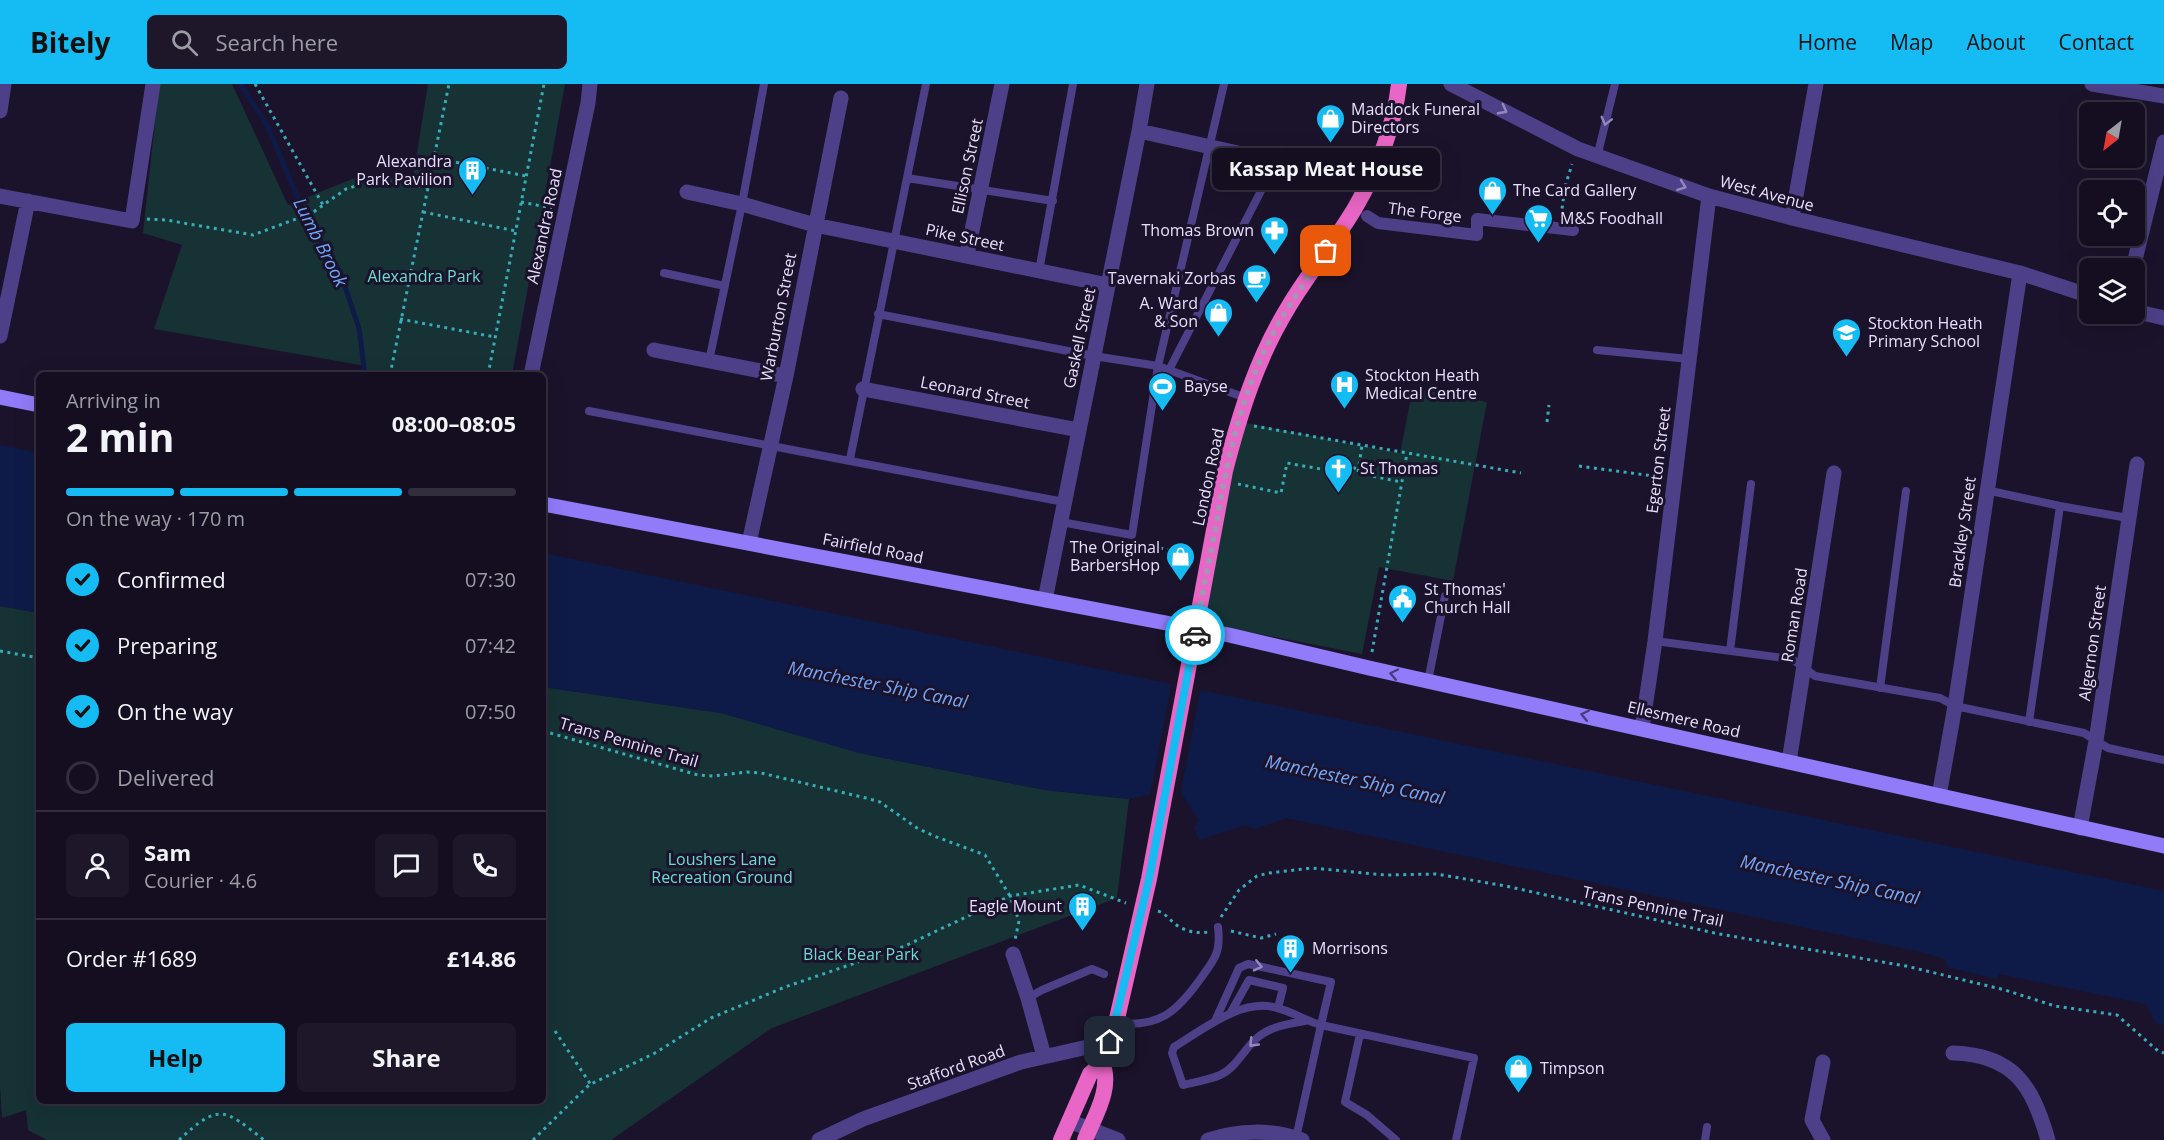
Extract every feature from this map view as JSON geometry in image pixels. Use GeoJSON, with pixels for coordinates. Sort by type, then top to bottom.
{"type":"FeatureCollection","features":[{"type":"Feature","properties":{"kind":"highway","name":"London Road"},"geometry":{"type":"LineString","coordinates":[[1102,1063],[1116,1023],[1143,908],[1225,471],[1238,423],[1263,354],[1289,305],[1354,209],[1376,167],[1389,133],[1397,104],[1399,84]]}},
{"type":"Feature","properties":{"kind":"highway"},"geometry":{"type":"LineString","coordinates":[[1061,1140],[1089,1074],[1102,1063],[1106,1072],[1102,1096],[1087,1134]]}},
{"type":"Feature","properties":{"kind":"main road"},"geometry":{"type":"LineString","coordinates":[[0,397],[36,404]]}},
{"type":"Feature","properties":{"kind":"main road","name":"Fairfield Road"},"geometry":{"type":"LineString","coordinates":[[546,505],[1196,628]]}},
{"type":"Feature","properties":{"kind":"main road","name":"Ellesmere Road"},"geometry":{"type":"LineString","coordinates":[[1196,628],[2164,846]]}},
{"type":"Feature","properties":{"kind":"street"},"geometry":{"type":"LineString","coordinates":[[0,111],[4,84]]}},
{"type":"Feature","properties":{"kind":"street"},"geometry":{"type":"LineString","coordinates":[[0,196],[132,221],[153,84]]}},
{"type":"Feature","properties":{"kind":"street","name":"Alexandra Road"},"geometry":{"type":"LineString","coordinates":[[532,372],[588,103],[590,84]]}},
{"type":"Feature","properties":{"kind":"street","name":"Ellison Street"},"geometry":{"type":"LineString","coordinates":[[967,255],[1002,84]]}},
{"type":"Feature","properties":{"kind":"street","name":"Gaskell Street"},"geometry":{"type":"LineString","coordinates":[[1046,600],[1147,84]]}},
{"type":"Feature","properties":{"kind":"street","name":"West Avenue"},"geometry":{"type":"LineString","coordinates":[[1451,84],[1471,88],[1578,149],[1709,196],[2020,273],[2079,292]]}},
{"type":"Feature","properties":{"kind":"street"},"geometry":{"type":"LineString","coordinates":[[1792,218],[1815,84]]}},
{"type":"Feature","properties":{"kind":"street"},"geometry":{"type":"LineString","coordinates":[[2092,84],[2164,96]]}},
{"type":"Feature","properties":{"kind":"street","name":"Warburton Street"},"geometry":{"type":"LineString","coordinates":[[750,543],[786,376],[841,98]]}},
{"type":"Feature","properties":{"kind":"street"},"geometry":{"type":"LineString","coordinates":[[1139,130],[1238,153]]}},
{"type":"Feature","properties":{"kind":"street"},"geometry":{"type":"LineString","coordinates":[[2135,258],[2164,142]]}},
{"type":"Feature","properties":{"kind":"street","name":"Pike Street"},"geometry":{"type":"LineString","coordinates":[[687,192],[742,204],[815,225],[1108,285]]}},
{"type":"Feature","properties":{"kind":"street","name":"Egerton Street"},"geometry":{"type":"LineString","coordinates":[[1642,728],[1655,640],[1709,196]]}},
{"type":"Feature","properties":{"kind":"street"},"geometry":{"type":"LineString","coordinates":[[0,336],[28,201]]}},
{"type":"Feature","properties":{"kind":"street","name":"The Forge"},"geometry":{"type":"LineString","coordinates":[[1367,216],[1378,223],[1477,235],[1478,219],[1573,230]]}},
{"type":"Feature","properties":{"kind":"street","name":"Brackley Street"},"geometry":{"type":"LineString","coordinates":[[1939,796],[1955,706],[2020,273]]}},
{"type":"Feature","properties":{"kind":"street"},"geometry":{"type":"LineString","coordinates":[[2145,314],[2164,318]]}},
{"type":"Feature","properties":{"kind":"street"},"geometry":{"type":"LineString","coordinates":[[654,350],[786,376]]}},
{"type":"Feature","properties":{"kind":"street","name":"Leonard Street"},"geometry":{"type":"LineString","coordinates":[[864,389],[1079,430]]}},
{"type":"Feature","properties":{"kind":"street","name":"Algernon Street"},"geometry":{"type":"LineString","coordinates":[[2080,828],[2096,741],[2137,464]]}},
{"type":"Feature","properties":{"kind":"street","name":"Roman Road"},"geometry":{"type":"LineString","coordinates":[[1789,762],[1834,473]]}},
{"type":"Feature","properties":{"kind":"street"},"geometry":{"type":"LineString","coordinates":[[1013,954],[1044,1056]]}},
{"type":"Feature","properties":{"kind":"street","name":"Stafford Road"},"geometry":{"type":"LineString","coordinates":[[819,1140],[863,1119],[1021,1062],[1110,1042]]}},
{"type":"Feature","properties":{"kind":"street"},"geometry":{"type":"LineString","coordinates":[[1953,1053],[1974,1054],[2008,1066],[2028,1088],[2042,1118],[2048,1140]]}},
{"type":"Feature","properties":{"kind":"street"},"geometry":{"type":"LineString","coordinates":[[1823,1062],[1812,1120],[1823,1140]]}},
{"type":"Feature","properties":{"kind":"street"},"geometry":{"type":"LineString","coordinates":[[1069,1120],[1087,1134],[1118,1140]]}},
{"type":"Feature","properties":{"kind":"street"},"geometry":{"type":"LineString","coordinates":[[1208,1140],[1246,1132],[1299,1139]]}},
{"type":"Feature","properties":{"kind":"lane"},"geometry":{"type":"LineString","coordinates":[[709,361],[764,84]]}},
{"type":"Feature","properties":{"kind":"lane"},"geometry":{"type":"LineString","coordinates":[[850,459],[926,84]]}},
{"type":"Feature","properties":{"kind":"lane"},"geometry":{"type":"LineString","coordinates":[[1039,271],[1073,84]]}},
{"type":"Feature","properties":{"kind":"lane"},"geometry":{"type":"LineString","coordinates":[[1061,522],[1132,535],[1158,366],[1224,84]]}},
{"type":"Feature","properties":{"kind":"lane"},"geometry":{"type":"LineString","coordinates":[[1597,157],[1615,84]]}},
{"type":"Feature","properties":{"kind":"lane"},"geometry":{"type":"LineString","coordinates":[[1168,370],[1282,150]]}},
{"type":"Feature","properties":{"kind":"lane"},"geometry":{"type":"LineString","coordinates":[[907,178],[1053,201]]}},
{"type":"Feature","properties":{"kind":"lane"},"geometry":{"type":"LineString","coordinates":[[664,273],[725,286]]}},
{"type":"Feature","properties":{"kind":"lane"},"geometry":{"type":"LineString","coordinates":[[879,314],[1094,356],[1158,366],[1246,398]]}},
{"type":"Feature","properties":{"kind":"lane"},"geometry":{"type":"LineString","coordinates":[[1598,350],[1689,359]]}},
{"type":"Feature","properties":{"kind":"lane"},"geometry":{"type":"LineString","coordinates":[[589,411],[770,447],[850,459],[1064,502]]}},
{"type":"Feature","properties":{"kind":"lane"},"geometry":{"type":"LineString","coordinates":[[1730,651],[1751,484]]}},
{"type":"Feature","properties":{"kind":"lane"},"geometry":{"type":"LineString","coordinates":[[1986,490],[2128,518]]}},
{"type":"Feature","properties":{"kind":"lane"},"geometry":{"type":"LineString","coordinates":[[1880,688],[1906,491]]}},
{"type":"Feature","properties":{"kind":"lane"},"geometry":{"type":"LineString","coordinates":[[2029,722],[2060,506]]}},
{"type":"Feature","properties":{"kind":"lane"},"geometry":{"type":"LineString","coordinates":[[1428,681],[1445,596]]}},
{"type":"Feature","properties":{"kind":"lane"},"geometry":{"type":"LineString","coordinates":[[1655,640],[1792,659],[1815,676],[1940,698],[1955,706],[2084,733],[2109,748],[2164,760]]}},
{"type":"Feature","properties":{"kind":"lane"},"geometry":{"type":"LineString","coordinates":[[1116,1023],[1131,1025],[1153,1021],[1166,1015],[1185,1001],[1215,958],[1220,944],[1218,927]]}},
{"type":"Feature","properties":{"kind":"lane"},"geometry":{"type":"LineString","coordinates":[[1215,1021],[1239,968],[1243,965],[1248,964],[1331,982],[1299,1139]]}},
{"type":"Feature","properties":{"kind":"lane"},"geometry":{"type":"LineString","coordinates":[[1028,998],[1092,969],[1104,974]]}},
{"type":"Feature","properties":{"kind":"lane"},"geometry":{"type":"LineString","coordinates":[[1231,1011],[1249,980],[1283,988],[1278,1008]]}},
{"type":"Feature","properties":{"kind":"lane"},"geometry":{"type":"LineString","coordinates":[[1305,1021],[1282,1024],[1268,1030],[1222,1074],[1183,1085],[1172,1053],[1174,1047],[1231,1011],[1268,1005],[1305,1021],[1474,1058],[1456,1140]]}},
{"type":"Feature","properties":{"kind":"lane"},"geometry":{"type":"LineString","coordinates":[[1360,1034],[1345,1102],[1367,1115],[1396,1140]]}},
{"type":"Feature","properties":{"kind":"lane"},"geometry":{"type":"LineString","coordinates":[[1705,1140],[1707,1127]]}},
{"type":"Feature","properties":{"kind":"path"},"geometry":{"type":"LineString","coordinates":[[255,84],[323,205]]}},
{"type":"Feature","properties":{"kind":"path"},"geometry":{"type":"LineString","coordinates":[[391,372],[449,84]]}},
{"type":"Feature","properties":{"kind":"path"},"geometry":{"type":"LineString","coordinates":[[489,372],[544,84]]}},
{"type":"Feature","properties":{"kind":"path"},"geometry":{"type":"LineString","coordinates":[[1560,229],[1565,187],[1578,149]]}},
{"type":"Feature","properties":{"kind":"path"},"geometry":{"type":"LineString","coordinates":[[434,158],[526,176]]}},
{"type":"Feature","properties":{"kind":"path"},"geometry":{"type":"LineString","coordinates":[[154,218],[253,235],[312,213],[346,189],[364,183],[396,183],[428,187]]}},
{"type":"Feature","properties":{"kind":"path"},"geometry":{"type":"LineString","coordinates":[[521,202],[565,210]]}},
{"type":"Feature","properties":{"kind":"path"},"geometry":{"type":"LineString","coordinates":[[423,212],[516,231]]}},
{"type":"Feature","properties":{"kind":"path"},"geometry":{"type":"LineString","coordinates":[[400,319],[495,337]]}},
{"type":"Feature","properties":{"kind":"path"},"geometry":{"type":"LineString","coordinates":[[1546,422],[1549,405]]}},
{"type":"Feature","properties":{"kind":"path"},"geometry":{"type":"LineString","coordinates":[[1238,423],[1521,473]]}},
{"type":"Feature","properties":{"kind":"path"},"geometry":{"type":"LineString","coordinates":[[1358,470],[1362,445]]}},
{"type":"Feature","properties":{"kind":"path"},"geometry":{"type":"LineString","coordinates":[[1369,668],[1407,453]]}},
{"type":"Feature","properties":{"kind":"path"},"geometry":{"type":"LineString","coordinates":[[1237,484],[1281,493],[1287,463],[1343,472],[1365,470],[1372,476],[1401,482]]}},
{"type":"Feature","properties":{"kind":"path"},"geometry":{"type":"LineString","coordinates":[[1579,466],[1674,478]]}},
{"type":"Feature","properties":{"kind":"path"},"geometry":{"type":"LineString","coordinates":[[1132,535],[1136,544],[1209,557]]}},
{"type":"Feature","properties":{"kind":"path"},"geometry":{"type":"LineString","coordinates":[[0,651],[36,657]]}},
{"type":"Feature","properties":{"kind":"path","name":"Trans Pennine Trail"},"geometry":{"type":"LineString","coordinates":[[546,732],[698,775],[761,773],[835,789],[880,802],[918,828],[985,855],[1010,896],[1019,921],[1013,954]]}},
{"type":"Feature","properties":{"kind":"path","name":"Trans Pennine Trail"},"geometry":{"type":"LineString","coordinates":[[1218,927],[1222,913],[1239,890],[1257,876],[1269,873],[1312,868],[1385,874],[1436,874],[1506,886],[1719,934],[1906,966],[2005,990],[2055,1006],[2117,1015],[2158,1051],[2164,1053]]}},
{"type":"Feature","properties":{"kind":"path"},"geometry":{"type":"LineString","coordinates":[[533,1140],[591,1085],[655,1053],[711,1018],[785,987],[905,946],[1010,896],[1079,885],[1163,913],[1173,923],[1188,931],[1204,933],[1218,927]]}},
{"type":"Feature","properties":{"kind":"path"},"geometry":{"type":"LineString","coordinates":[[1241,934],[1260,938],[1276,934]]}},
{"type":"Feature","properties":{"kind":"path"},"geometry":{"type":"LineString","coordinates":[[555,1030],[591,1085]]}},
{"type":"Feature","properties":{"kind":"path"},"geometry":{"type":"LineString","coordinates":[[179,1140],[198,1122],[212,1114],[223,1114],[234,1117],[264,1140]]}},
{"type":"Feature","properties":{"kind":"green space","name":"Alexandra Park"},"geometry":{"type":"Polygon","coordinates":[[[159,84],[232,84],[288,205],[357,177],[413,178],[428,84],[565,84],[513,372],[365,372],[366,366],[154,329],[182,245],[143,233],[159,84]]]}},
{"type":"Feature","properties":{"kind":"green space"},"geometry":{"type":"Polygon","coordinates":[[[1413,388],[1487,402],[1453,581],[1379,567],[1362,654],[1203,623],[1241,422],[1400,453],[1413,388]]]}},
{"type":"Feature","properties":{"kind":"green space"},"geometry":{"type":"Polygon","coordinates":[[[0,606],[36,612],[36,1104],[546,1104],[546,687],[721,713],[869,755],[1045,790],[1129,799],[1117,898],[772,1028],[611,1140],[47,1140],[28,1130],[26,1110],[2,1118],[0,1086],[0,606]]]}},
{"type":"Feature","properties":{"kind":"water"},"geometry":{"type":"Polygon","coordinates":[[[0,445],[36,452],[36,612],[0,606],[0,445]]]}},
{"type":"Feature","properties":{"kind":"water","name":"Manchester Ship Canal"},"geometry":{"type":"Polygon","coordinates":[[[546,554],[2164,891],[2164,1025],[2156,1023],[2146,1004],[1999,974],[1997,979],[1947,967],[1946,960],[1926,953],[1286,818],[1255,829],[1245,825],[1199,840],[1194,827],[1199,821],[1179,789],[1129,799],[1045,790],[859,753],[721,713],[546,687],[546,554]]]}},
{"type":"Feature","properties":{"kind":"pier"},"geometry":{"type":"Polygon","coordinates":[[[1172,681],[1201,687],[1180,796],[1178,793],[1149,799],[1172,681]]]}},
{"type":"Feature","properties":{"kind":"waterway","name":"Lumb Brook"},"geometry":{"type":"LineString","coordinates":[[240,84],[267,125],[305,215],[340,272],[359,328],[365,372]]}},
{"type":"Feature","properties":{"kind":"way so far"},"geometry":{"type":"LineString","coordinates":[[1195,635],[1225,471],[1253,376],[1289,305],[1326,251]]}},
{"type":"Feature","properties":{"kind":"place","name":"Maddock Funeral Directors"},"geometry":{"type":"Point","coordinates":[1330,144]}},
{"type":"Feature","properties":{"kind":"place","name":"Alexandra Park Pavilion"},"geometry":{"type":"Point","coordinates":[473,196]}},
{"type":"Feature","properties":{"kind":"place","name":"The Card Gallery"},"geometry":{"type":"Point","coordinates":[1492,216]}},
{"type":"Feature","properties":{"kind":"place","name":"M&S Foodhall"},"geometry":{"type":"Point","coordinates":[1539,244]}},
{"type":"Feature","properties":{"kind":"place","name":"Kassap Meat House"},"geometry":{"type":"Point","coordinates":[1326,251]}},
{"type":"Feature","properties":{"kind":"place","name":"Thomas Brown"},"geometry":{"type":"Point","coordinates":[1275,256]}},
{"type":"Feature","properties":{"kind":"place","name":"Tavernaki Zorbas"},"geometry":{"type":"Point","coordinates":[1257,304]}},
{"type":"Feature","properties":{"kind":"place","name":"A. Ward & Son"},"geometry":{"type":"Point","coordinates":[1219,338]}},
{"type":"Feature","properties":{"kind":"place","name":"Stockton Heath Primary School"},"geometry":{"type":"Point","coordinates":[1847,358]}},
{"type":"Feature","properties":{"kind":"place","name":"Stockton Heath Medical Centre"},"geometry":{"type":"Point","coordinates":[1344,410]}},
{"type":"Feature","properties":{"kind":"place","name":"Bayse"},"geometry":{"type":"Point","coordinates":[1163,412]}},
{"type":"Feature","properties":{"kind":"place","name":"St Thomas"},"geometry":{"type":"Point","coordinates":[1339,494]}},
{"type":"Feature","properties":{"kind":"place","name":"The Original BarbersHop"},"geometry":{"type":"Point","coordinates":[1181,582]}},
{"type":"Feature","properties":{"kind":"place","name":"St Thomas' Church Hall"},"geometry":{"type":"Point","coordinates":[1403,624]}},
{"type":"Feature","properties":{"kind":"place","name":"Eagle Mount"},"geometry":{"type":"Point","coordinates":[1083,932]}},
{"type":"Feature","properties":{"kind":"place","name":"Morrisons"},"geometry":{"type":"Point","coordinates":[1291,974]}},
{"type":"Feature","properties":{"kind":"place","name":"Timpson"},"geometry":{"type":"Point","coordinates":[1519,1094]}},
{"type":"Feature","properties":{"kind":"route"},"geometry":{"type":"LineString","coordinates":[[1110,1042],[1149,879],[1195,635]]}},
{"type":"Feature","properties":{"kind":"park label","name":"Loushers Lane Recreation Ground"},"geometry":{"type":"Point","coordinates":[722,868]}},
{"type":"Feature","properties":{"kind":"park label","name":"Black Bear Park"},"geometry":{"type":"Point","coordinates":[861,954]}}]}
